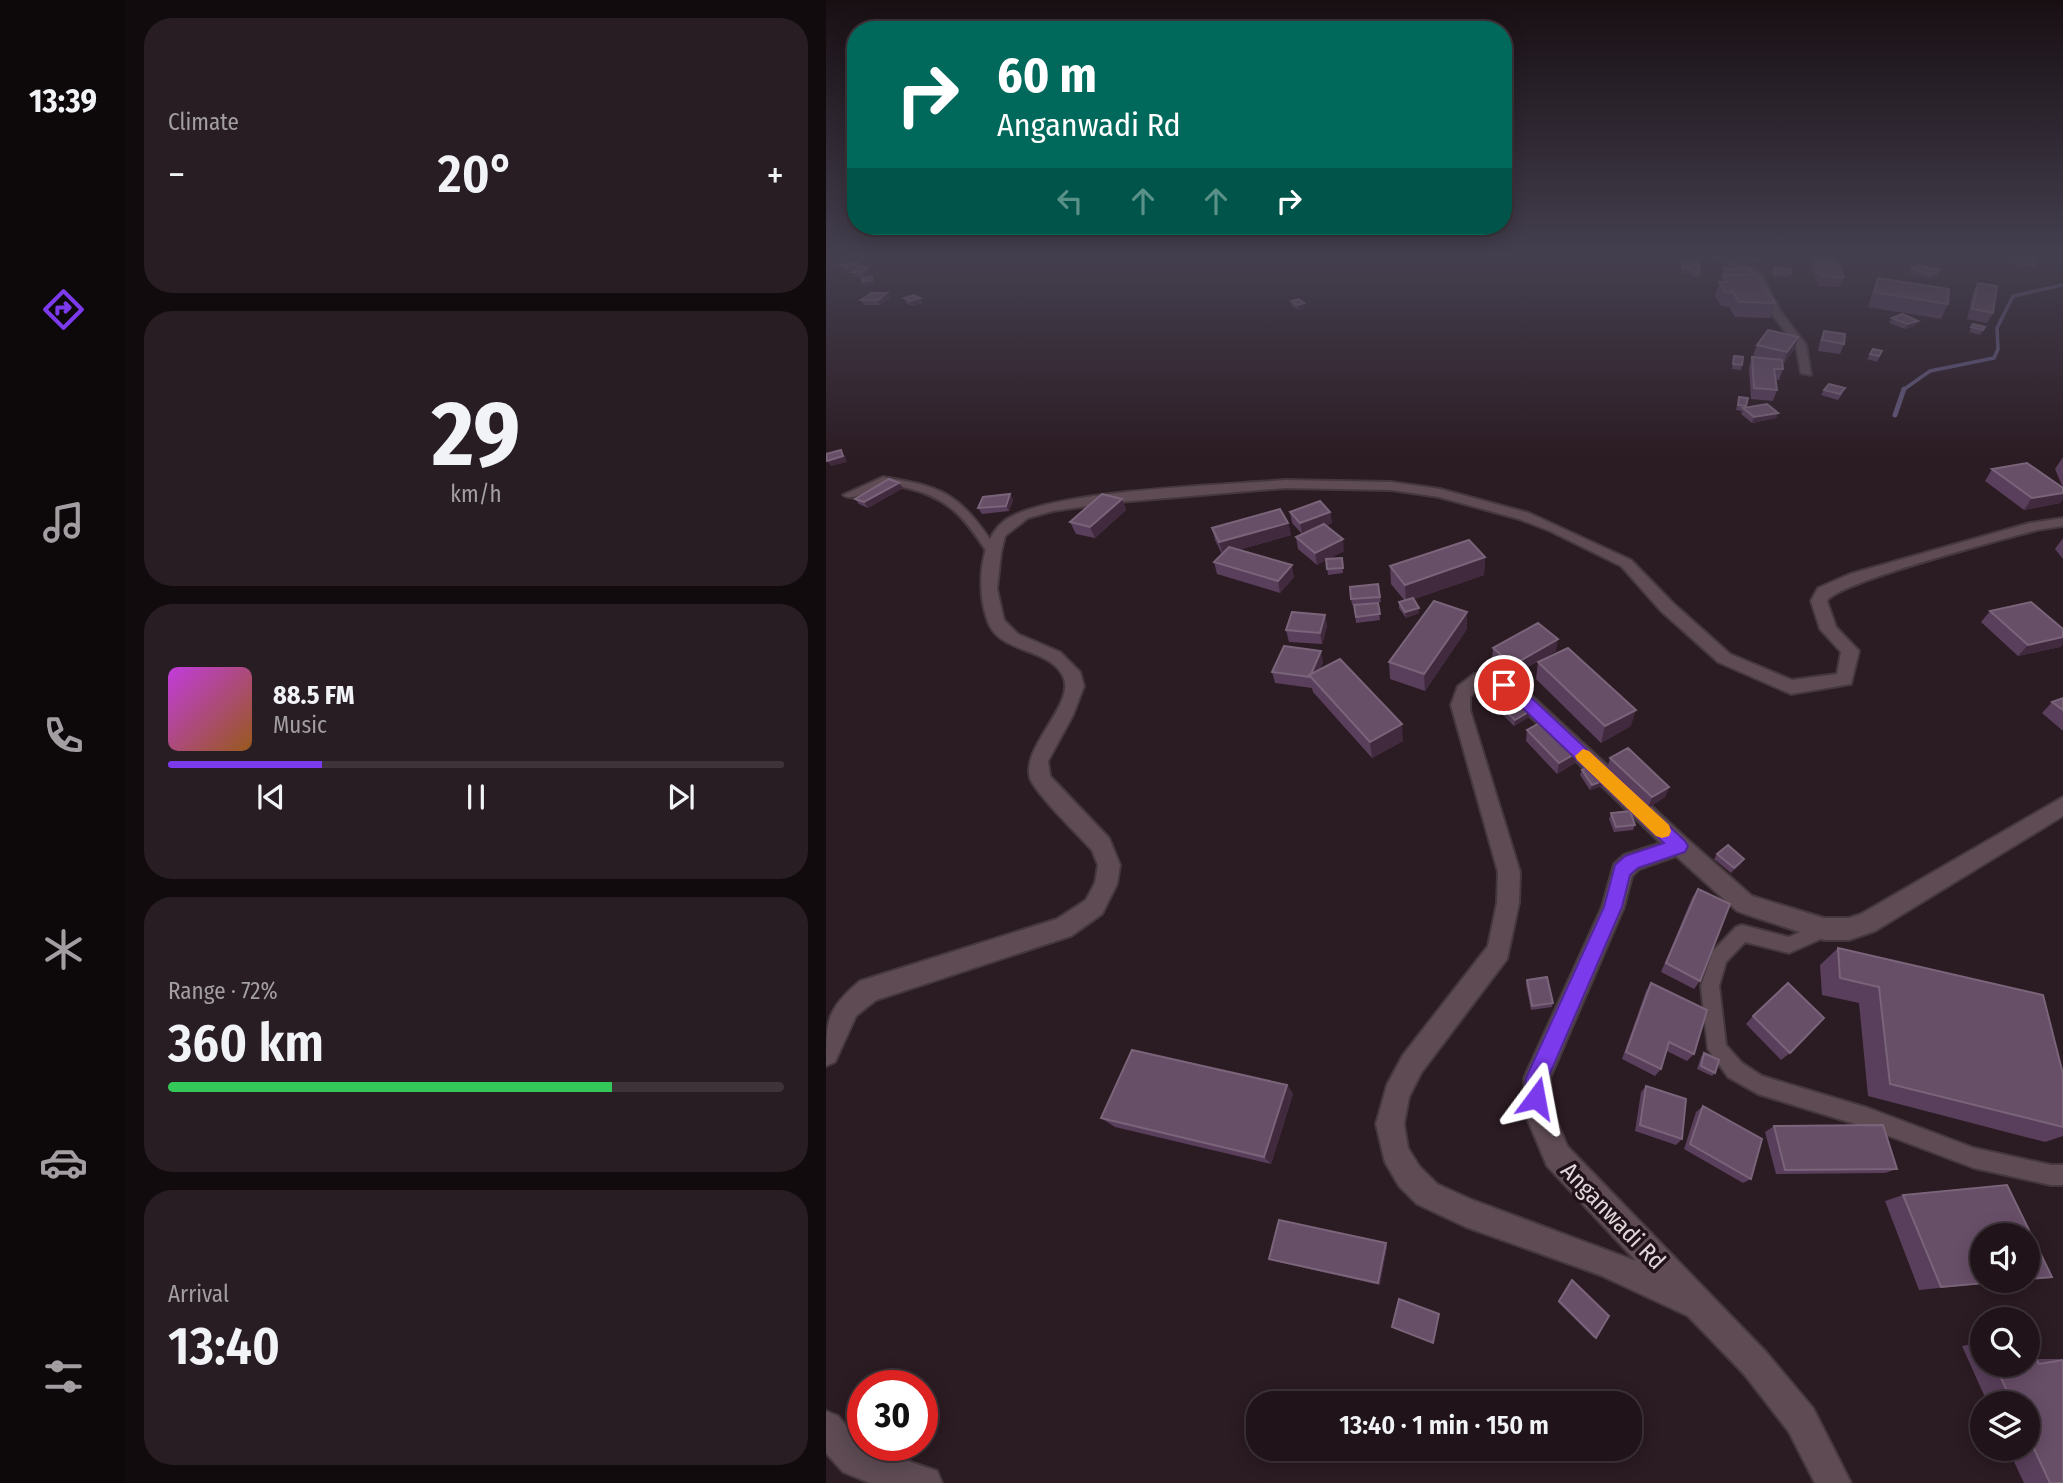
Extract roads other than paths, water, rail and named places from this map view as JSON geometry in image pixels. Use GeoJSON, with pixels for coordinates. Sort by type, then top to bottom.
{"type":"FeatureCollection","features":[{"type":"Feature","properties":{"kind":"street"},"geometry":{"type":"LineString","coordinates":[[1786,326],[1801,345],[1807,373]]}},
{"type":"Feature","properties":{"kind":"street"},"geometry":{"type":"LineString","coordinates":[[826,1053],[847,1007],[869,990],[1063,929],[1094,907],[1106,884],[1109,865],[1101,845],[1040,779],[1038,761],[1064,715],[1075,686],[1072,672],[1054,656],[1012,638],[996,622],[989,589],[992,553],[998,535],[1023,515],[1052,507],[1108,499],[1285,484],[1391,486],[1440,494],[1524,516],[1626,563],[1667,607],[1724,658],[1791,687],[1845,679],[1850,651],[1828,629],[1819,601],[1824,592],[1856,578],[1934,555],[2035,526],[2063,522]]}},
{"type":"Feature","properties":{"kind":"street"},"geometry":{"type":"LineString","coordinates":[[1700,1306],[1605,1262],[1466,1212],[1427,1194],[1409,1176],[1395,1152],[1390,1124],[1396,1094],[1412,1064],[1499,951],[1508,903],[1509,872],[1461,710],[1459,701],[1463,689],[1474,681],[1490,682],[1516,692],[1679,846],[1745,904],[1824,929],[1849,929],[1867,923],[2063,806]]}},
{"type":"Feature","properties":{"kind":"street","name":"Anganwadi Rd"},"geometry":{"type":"LineString","coordinates":[[1679,846],[1632,862],[1622,871],[1613,907],[1537,1078],[1539,1119],[1557,1156],[1755,1363],[1801,1420],[1834,1483]]}},
{"type":"Feature","properties":{"kind":"street"},"geometry":{"type":"LineString","coordinates":[[826,1428],[855,1460],[908,1480],[925,1483]]}},
{"type":"Feature","properties":{"kind":"lane"},"geometry":{"type":"LineString","coordinates":[[848,495],[883,480],[930,490],[954,504],[975,525],[992,553]]}},
{"type":"Feature","properties":{"kind":"lane"},"geometry":{"type":"LineString","coordinates":[[1824,929],[1789,946],[1742,933],[1719,957],[1710,986],[1717,1049],[1735,1070],[1758,1084],[1868,1118],[1974,1158],[2051,1175],[2063,1175]]}},
{"type":"Feature","properties":{"kind":"waterway"},"geometry":{"type":"LineString","coordinates":[[1904,389],[1930,371],[1994,358],[1998,349],[1998,326]]}},
{"type":"Feature","properties":{"kind":"waterway"},"geometry":{"type":"LineString","coordinates":[[1895,415],[1904,389]]}}]}
